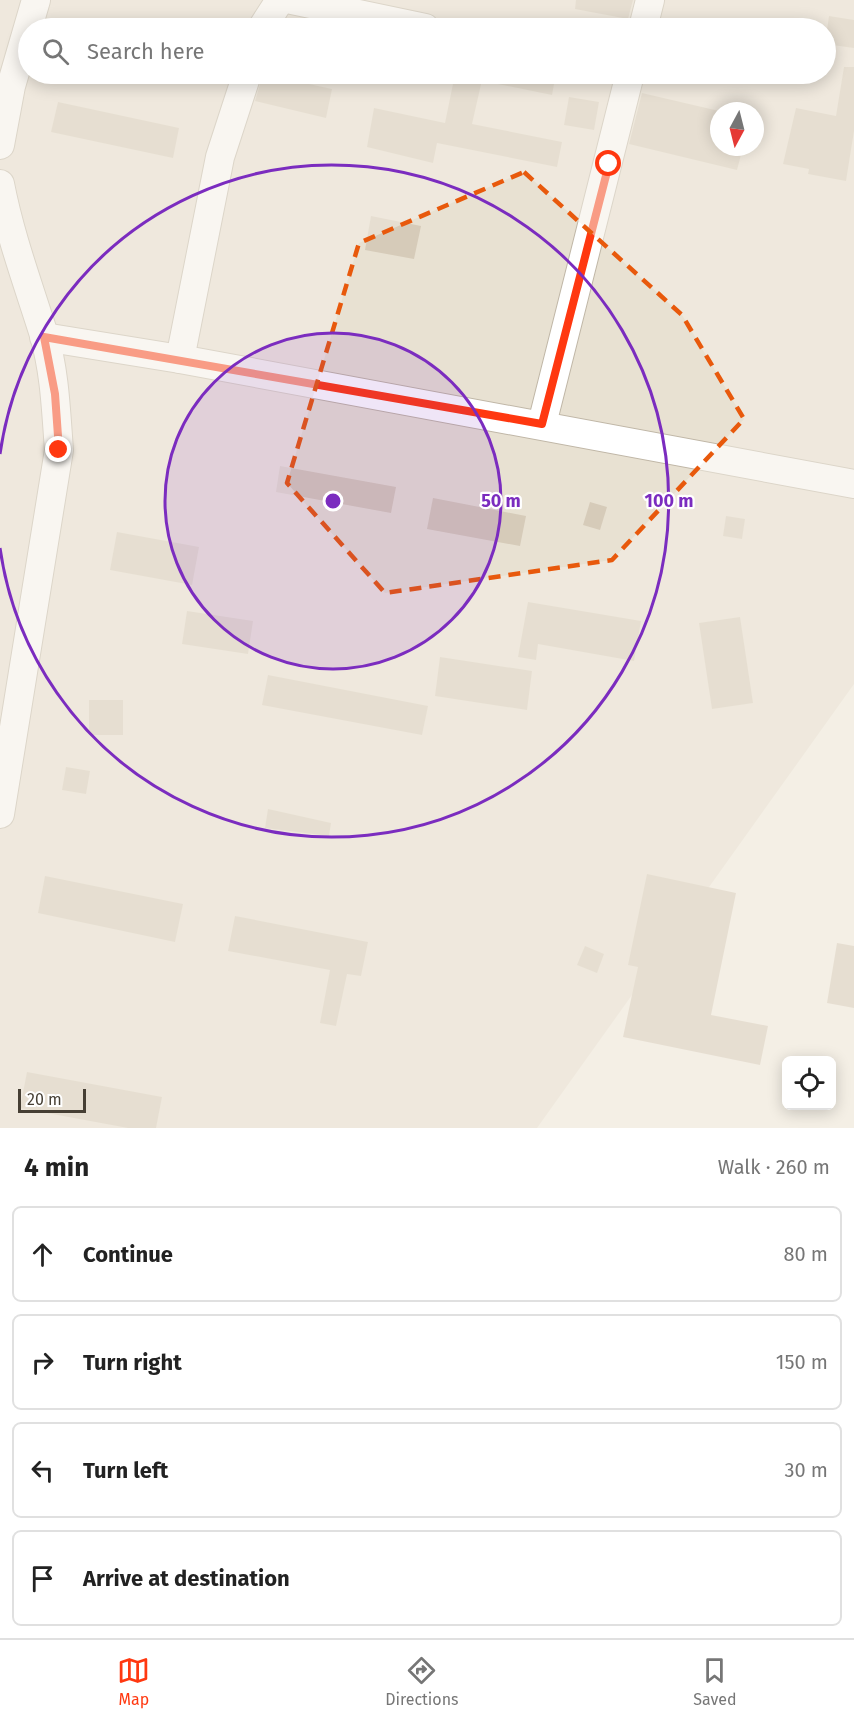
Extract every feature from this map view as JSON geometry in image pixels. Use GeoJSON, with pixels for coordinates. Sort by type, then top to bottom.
{"type":"FeatureCollection","features":[{"type":"Feature","properties":{"kind":"street"},"geometry":{"type":"LineString","coordinates":[[31,18],[36,0]]}},
{"type":"Feature","properties":{"kind":"street"},"geometry":{"type":"LineString","coordinates":[[268,18],[280,0]]}},
{"type":"Feature","properties":{"kind":"street"},"geometry":{"type":"LineString","coordinates":[[292,0],[378,18]]}},
{"type":"Feature","properties":{"kind":"street"},"geometry":{"type":"LineString","coordinates":[[646,18],[650,0]]}},
{"type":"Feature","properties":{"kind":"street"},"geometry":{"type":"LineString","coordinates":[[0,145],[18,62]]}},
{"type":"Feature","properties":{"kind":"street"},"geometry":{"type":"LineString","coordinates":[[180,359],[220,157],[244,84]]}},
{"type":"Feature","properties":{"kind":"street"},"geometry":{"type":"LineString","coordinates":[[542,424],[627,84]]}},
{"type":"Feature","properties":{"kind":"street"},"geometry":{"type":"LineString","coordinates":[[0,184],[8,226],[44,337],[55,394],[59,450],[0,814]]}},
{"type":"Feature","properties":{"kind":"street"},"geometry":{"type":"LineString","coordinates":[[44,337],[542,424],[854,484]]}},
{"type":"Feature","properties":{"kind":"highlighted area"},"geometry":{"type":"Polygon","coordinates":[[[524,172],[682,315],[744,419],[612,560],[385,593],[287,483],[359,243],[524,172]]]}},
{"type":"Feature","properties":{"kind":"shaded area"},"geometry":{"type":"Polygon","coordinates":[[[0,0],[854,0],[854,684],[537,1128],[0,1128],[0,0]]]}},
{"type":"Feature","properties":{"kind":"building"},"geometry":{"type":"Polygon","coordinates":[[[576,0],[633,0],[628,18],[575,9],[576,0]]]}},
{"type":"Feature","properties":{"kind":"building"},"geometry":{"type":"Polygon","coordinates":[[[829,16],[854,20],[854,48],[836,46],[836,18],[829,18],[829,16]]]}},
{"type":"Feature","properties":{"kind":"building"},"geometry":{"type":"Polygon","coordinates":[[[844,67],[854,67],[854,131],[846,181],[808,174],[809,169],[783,164],[796,108],[836,116],[844,67]]]}},
{"type":"Feature","properties":{"kind":"building"},"geometry":{"type":"Polygon","coordinates":[[[260,84],[309,84],[332,89],[326,118],[255,101],[260,84]]]}},
{"type":"Feature","properties":{"kind":"building"},"geometry":{"type":"Polygon","coordinates":[[[453,84],[481,84],[472,124],[562,142],[557,167],[437,143],[433,163],[367,147],[374,108],[445,123],[453,84]]]}},
{"type":"Feature","properties":{"kind":"building"},"geometry":{"type":"Polygon","coordinates":[[[498,84],[554,84],[552,95],[498,84]]]}},
{"type":"Feature","properties":{"kind":"building"},"geometry":{"type":"Polygon","coordinates":[[[642,93],[710,109],[710,156],[741,156],[737,170],[629,144],[642,93]]]}},
{"type":"Feature","properties":{"kind":"building"},"geometry":{"type":"Polygon","coordinates":[[[569,97],[599,102],[594,130],[564,125],[569,97]]]}},
{"type":"Feature","properties":{"kind":"building"},"geometry":{"type":"Polygon","coordinates":[[[58,102],[179,128],[173,158],[51,132],[58,102]]]}},
{"type":"Feature","properties":{"kind":"building"},"geometry":{"type":"Polygon","coordinates":[[[371,216],[421,226],[414,259],[365,250],[371,216]]]}},
{"type":"Feature","properties":{"kind":"building"},"geometry":{"type":"Polygon","coordinates":[[[280,466],[396,487],[391,513],[276,492],[280,466]]]}},
{"type":"Feature","properties":{"kind":"building"},"geometry":{"type":"Polygon","coordinates":[[[433,498],[526,516],[520,546],[427,529],[433,498]]]}},
{"type":"Feature","properties":{"kind":"building"},"geometry":{"type":"Polygon","coordinates":[[[590,502],[607,507],[600,530],[583,525],[590,502]]]}},
{"type":"Feature","properties":{"kind":"building"},"geometry":{"type":"Polygon","coordinates":[[[726,516],[745,519],[742,539],[723,536],[726,516]]]}},
{"type":"Feature","properties":{"kind":"building"},"geometry":{"type":"Polygon","coordinates":[[[117,532],[199,547],[192,585],[110,570],[117,532]]]}},
{"type":"Feature","properties":{"kind":"building"},"geometry":{"type":"Polygon","coordinates":[[[528,602],[641,621],[634,661],[538,644],[536,660],[518,657],[528,602]]]}},
{"type":"Feature","properties":{"kind":"building"},"geometry":{"type":"Polygon","coordinates":[[[187,611],[253,621],[248,654],[182,644],[187,611]]]}},
{"type":"Feature","properties":{"kind":"building"},"geometry":{"type":"Polygon","coordinates":[[[740,617],[753,703],[712,709],[699,623],[740,617]]]}},
{"type":"Feature","properties":{"kind":"building"},"geometry":{"type":"Polygon","coordinates":[[[440,657],[532,671],[527,710],[435,696],[440,657]]]}},
{"type":"Feature","properties":{"kind":"building"},"geometry":{"type":"Polygon","coordinates":[[[268,675],[428,706],[422,735],[262,705],[268,675]]]}},
{"type":"Feature","properties":{"kind":"building"},"geometry":{"type":"Polygon","coordinates":[[[89,700],[123,700],[123,735],[89,735],[89,700]]]}},
{"type":"Feature","properties":{"kind":"building"},"geometry":{"type":"Polygon","coordinates":[[[66,767],[90,771],[86,794],[62,790],[66,767]]]}},
{"type":"Feature","properties":{"kind":"building"},"geometry":{"type":"Polygon","coordinates":[[[268,809],[331,823],[329,836],[265,828],[268,809]]]}},
{"type":"Feature","properties":{"kind":"building"},"geometry":{"type":"Polygon","coordinates":[[[647,874],[736,893],[711,1015],[768,1026],[760,1065],[623,1037],[638,967],[628,965],[647,874]]]}},
{"type":"Feature","properties":{"kind":"building"},"geometry":{"type":"Polygon","coordinates":[[[45,876],[183,904],[175,942],[38,913],[45,876]]]}},
{"type":"Feature","properties":{"kind":"building"},"geometry":{"type":"Polygon","coordinates":[[[235,916],[368,942],[361,976],[347,974],[336,1026],[320,1023],[330,970],[228,951],[235,916]]]}},
{"type":"Feature","properties":{"kind":"building"},"geometry":{"type":"Polygon","coordinates":[[[837,943],[854,946],[854,1008],[827,1003],[837,943]]]}},
{"type":"Feature","properties":{"kind":"building"},"geometry":{"type":"Polygon","coordinates":[[[585,946],[604,954],[597,973],[577,965],[585,946]]]}},
{"type":"Feature","properties":{"kind":"building"},"geometry":{"type":"Polygon","coordinates":[[[27,1072],[162,1097],[156,1128],[128,1128],[20,1108],[27,1072]]]}},
{"type":"Feature","properties":{"kind":"route"},"geometry":{"type":"LineString","coordinates":[[59,450],[55,394],[44,337],[542,424],[609,164]]}}]}
